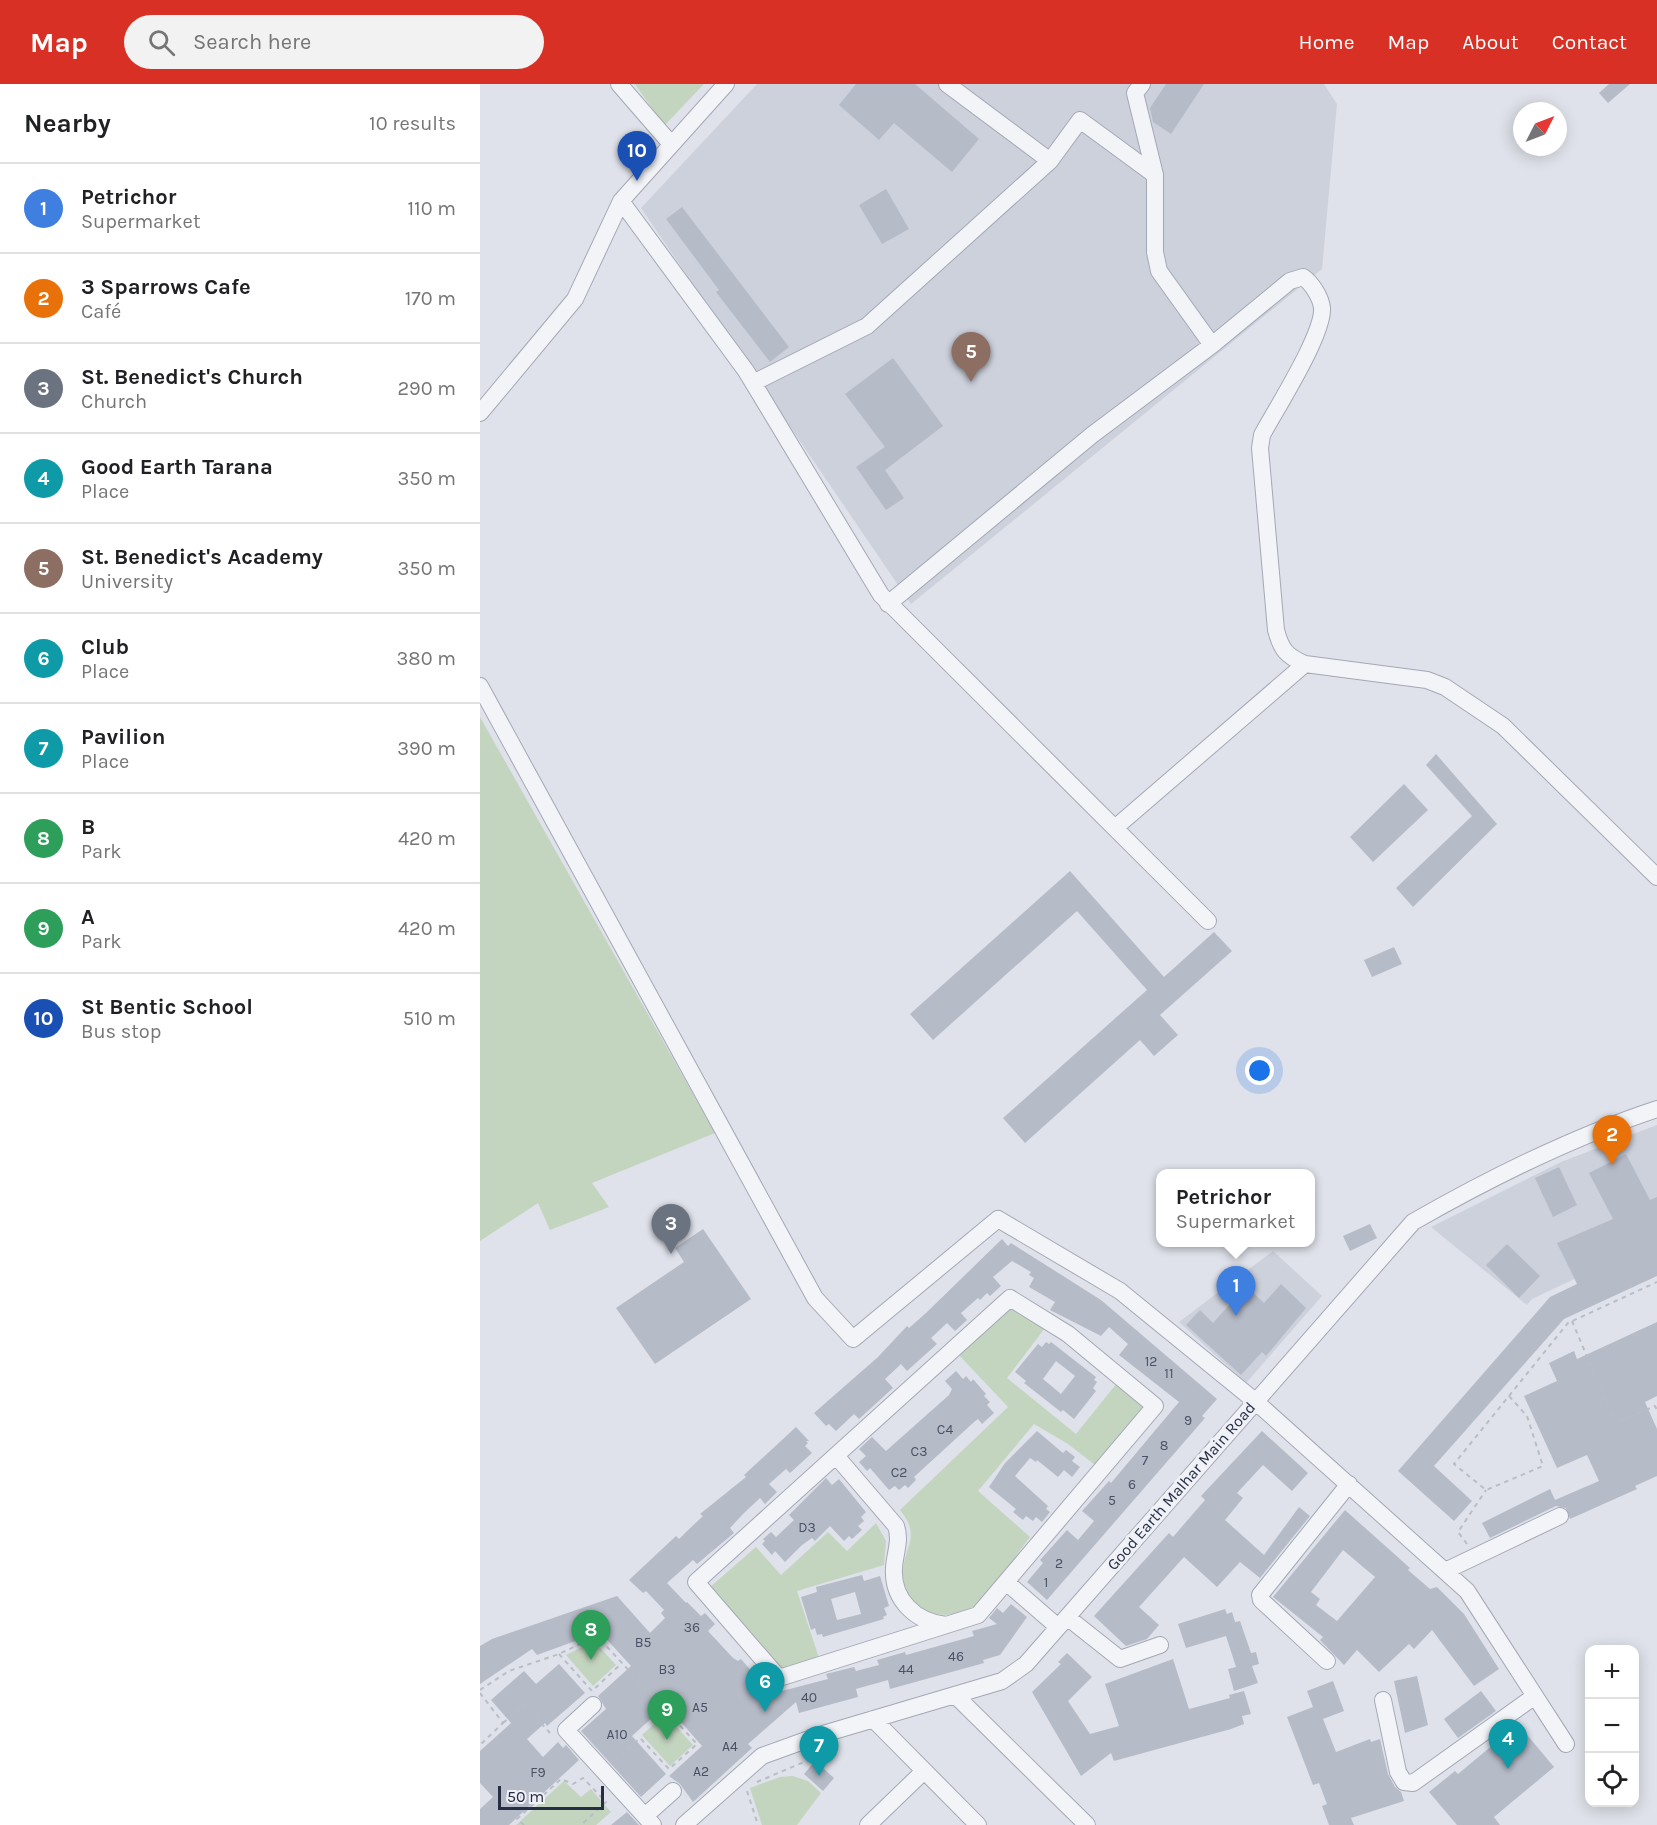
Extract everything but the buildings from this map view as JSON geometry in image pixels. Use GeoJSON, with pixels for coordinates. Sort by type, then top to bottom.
{"type":"FeatureCollection","features":[{"type":"Feature","properties":{"kind":"street"},"geometry":{"type":"LineString","coordinates":[[619,84],[671,144]]}},
{"type":"Feature","properties":{"kind":"street"},"geometry":{"type":"LineString","coordinates":[[480,413],[575,299],[621,201],[726,84]]}},
{"type":"Feature","properties":{"kind":"street"},"geometry":{"type":"LineString","coordinates":[[947,84],[1050,161]]}},
{"type":"Feature","properties":{"kind":"street"},"geometry":{"type":"LineString","coordinates":[[1142,84],[1135,93],[1155,175],[1155,252],[1159,271],[1212,345]]}},
{"type":"Feature","properties":{"kind":"street"},"geometry":{"type":"LineString","coordinates":[[753,383],[867,326],[1050,161],[1080,120],[1155,175]]}},
{"type":"Feature","properties":{"kind":"street"},"geometry":{"type":"LineString","coordinates":[[621,201],[753,383],[869,579],[888,604],[1116,827],[1208,921]]}},
{"type":"Feature","properties":{"kind":"street"},"geometry":{"type":"LineString","coordinates":[[888,604],[1092,435],[1212,345],[1290,280],[1303,277],[1310,281],[1322,308],[1318,331],[1262,435],[1259,465],[1276,630],[1282,650],[1291,658],[1305,664],[1426,680],[1444,687],[1503,726],[1657,877]]}},
{"type":"Feature","properties":{"kind":"street"},"geometry":{"type":"LineString","coordinates":[[1116,827],[1305,664]]}},
{"type":"Feature","properties":{"kind":"street"},"geometry":{"type":"LineString","coordinates":[[480,686],[815,1298],[853,1339],[998,1219],[1120,1291],[1256,1401],[1467,1591],[1566,1744]]}},
{"type":"Feature","properties":{"kind":"street","name":"Good Earth Malhar Main Road"},"geometry":{"type":"LineString","coordinates":[[684,1825],[762,1756],[820,1735],[1002,1681],[1026,1664],[1413,1222],[1461,1194],[1554,1150],[1657,1109]]}},
{"type":"Feature","properties":{"kind":"street"},"geometry":{"type":"LineString","coordinates":[[1010,1298],[1068,1334],[1155,1406],[978,1615],[779,1678],[696,1582],[837,1457],[1010,1298]]}},
{"type":"Feature","properties":{"kind":"street"},"geometry":{"type":"LineString","coordinates":[[837,1457],[896,1526],[899,1540],[894,1575],[905,1605],[928,1622],[947,1625]]}},
{"type":"Feature","properties":{"kind":"street"},"geometry":{"type":"LineString","coordinates":[[1327,1660],[1261,1600],[1260,1595],[1349,1484]]}},
{"type":"Feature","properties":{"kind":"street"},"geometry":{"type":"LineString","coordinates":[[1445,1571],[1560,1516]]}},
{"type":"Feature","properties":{"kind":"street"},"geometry":{"type":"LineString","coordinates":[[1006,1582],[1120,1659],[1160,1645]]}},
{"type":"Feature","properties":{"kind":"street"},"geometry":{"type":"LineString","coordinates":[[955,1695],[1087,1825]]}},
{"type":"Feature","properties":{"kind":"street"},"geometry":{"type":"LineString","coordinates":[[1383,1700],[1398,1772],[1404,1782],[1413,1783],[1535,1696]]}},
{"type":"Feature","properties":{"kind":"street"},"geometry":{"type":"LineString","coordinates":[[593,1705],[566,1730],[649,1821],[673,1791]]}},
{"type":"Feature","properties":{"kind":"street"},"geometry":{"type":"LineString","coordinates":[[873,1719],[978,1825]]}},
{"type":"Feature","properties":{"kind":"street"},"geometry":{"type":"LineString","coordinates":[[868,1825],[924,1771]]}},
{"type":"Feature","properties":{"kind":"path"},"geometry":{"type":"LineString","coordinates":[[1486,1490],[1454,1464],[1509,1396],[1572,1322],[1657,1282]]}},
{"type":"Feature","properties":{"kind":"path"},"geometry":{"type":"LineString","coordinates":[[1572,1322],[1615,1423],[1655,1406],[1657,1410]]}},
{"type":"Feature","properties":{"kind":"path"},"geometry":{"type":"LineString","coordinates":[[1476,1557],[1458,1532],[1486,1490],[1544,1466],[1527,1416],[1509,1396]]}},
{"type":"Feature","properties":{"kind":"path"},"geometry":{"type":"LineString","coordinates":[[503,1723],[480,1691],[509,1671],[559,1654],[597,1636],[696,1744]]}},
{"type":"Feature","properties":{"kind":"path"},"geometry":{"type":"LineString","coordinates":[[559,1654],[592,1690],[622,1663]]}},
{"type":"Feature","properties":{"kind":"path"},"geometry":{"type":"LineString","coordinates":[[480,1745],[524,1704],[555,1739],[566,1730]]}},
{"type":"Feature","properties":{"kind":"path"},"geometry":{"type":"LineString","coordinates":[[603,1771],[640,1738],[669,1769],[707,1735]]}},
{"type":"Feature","properties":{"kind":"path"},"geometry":{"type":"LineString","coordinates":[[756,1782],[812,1759],[820,1735]]}},
{"type":"Feature","properties":{"kind":"path"},"geometry":{"type":"LineString","coordinates":[[524,1825],[517,1819],[561,1779],[573,1784],[583,1778],[606,1802],[581,1825]]}},
{"type":"Feature","properties":{"kind":"path"},"geometry":{"type":"LineString","coordinates":[[745,1787],[758,1825]]}},
{"type":"Feature","properties":{"kind":"shaded area"},"geometry":{"type":"Polygon","coordinates":[[[757,84],[1324,84],[1337,104],[1322,269],[911,604],[641,208],[757,84]]]}},
{"type":"Feature","properties":{"kind":"shaded area"},"geometry":{"type":"Polygon","coordinates":[[[1657,1125],[1657,1240],[1532,1299],[1527,1305],[1431,1227],[1561,1162],[1657,1125]]]}},
{"type":"Feature","properties":{"kind":"shaded area"},"geometry":{"type":"Polygon","coordinates":[[[1273,1251],[1322,1296],[1246,1383],[1179,1322],[1273,1251]]]}},
{"type":"Feature","properties":{"kind":"green space"},"geometry":{"type":"Polygon","coordinates":[[[635,84],[704,84],[664,126],[635,84]]]}},
{"type":"Feature","properties":{"kind":"green space"},"geometry":{"type":"Polygon","coordinates":[[[480,717],[715,1133],[592,1183],[609,1207],[550,1230],[538,1203],[480,1241],[480,717]]]}},
{"type":"Feature","properties":{"kind":"green space"},"geometry":{"type":"Polygon","coordinates":[[[1009,1304],[1045,1328],[1007,1378],[1076,1434],[1117,1383],[1147,1407],[1099,1468],[1068,1444],[1034,1424],[978,1491],[1030,1537],[997,1582],[976,1605],[964,1612],[935,1614],[915,1603],[905,1585],[904,1566],[911,1536],[907,1520],[900,1510],[1008,1407],[957,1353],[1009,1304]]]}},
{"type":"Feature","properties":{"kind":"green space"},"geometry":{"type":"Polygon","coordinates":[[[876,1523],[886,1541],[884,1565],[797,1591],[820,1661],[783,1673],[709,1588],[756,1547],[781,1575],[828,1532],[847,1551],[876,1523]]]}},
{"type":"Feature","properties":{"kind":"green space"},"geometry":{"type":"Polygon","coordinates":[[[594,1641],[616,1665],[593,1686],[566,1655],[594,1641]]]}},
{"type":"Feature","properties":{"kind":"green space"},"geometry":{"type":"Polygon","coordinates":[[[665,1714],[693,1745],[670,1766],[642,1735],[665,1714]]]}},
{"type":"Feature","properties":{"kind":"green space"},"geometry":{"type":"Polygon","coordinates":[[[793,1776],[808,1781],[821,1793],[797,1825],[762,1825],[750,1788],[780,1777],[793,1776]]]}},
{"type":"Feature","properties":{"kind":"green space"},"geometry":{"type":"Polygon","coordinates":[[[564,1781],[581,1797],[591,1789],[611,1812],[596,1825],[516,1825],[564,1781]]]}},
{"type":"Feature","properties":{"kind":"place","name":"St Bentic School"},"geometry":{"type":"Point","coordinates":[637,181]}},
{"type":"Feature","properties":{"kind":"place","name":"St. Benedict's Academy"},"geometry":{"type":"Point","coordinates":[971,382]}},
{"type":"Feature","properties":{"kind":"place","name":"3 Sparrows Cafe"},"geometry":{"type":"Point","coordinates":[1612,1165]}},
{"type":"Feature","properties":{"kind":"place","name":"St. Benedict's Church"},"geometry":{"type":"Point","coordinates":[671,1254]}},
{"type":"Feature","properties":{"kind":"place","name":"Petrichor"},"geometry":{"type":"Point","coordinates":[1236,1316]}},
{"type":"Feature","properties":{"kind":"place","name":"B"},"geometry":{"type":"Point","coordinates":[591,1660]}},
{"type":"Feature","properties":{"kind":"place","name":"Club"},"geometry":{"type":"Point","coordinates":[765,1712]}},
{"type":"Feature","properties":{"kind":"place","name":"A"},"geometry":{"type":"Point","coordinates":[667,1740]}},
{"type":"Feature","properties":{"kind":"place","name":"Good Earth Tarana"},"geometry":{"type":"Point","coordinates":[1508,1769]}},
{"type":"Feature","properties":{"kind":"place","name":"Pavilion"},"geometry":{"type":"Point","coordinates":[819,1776]}}]}
